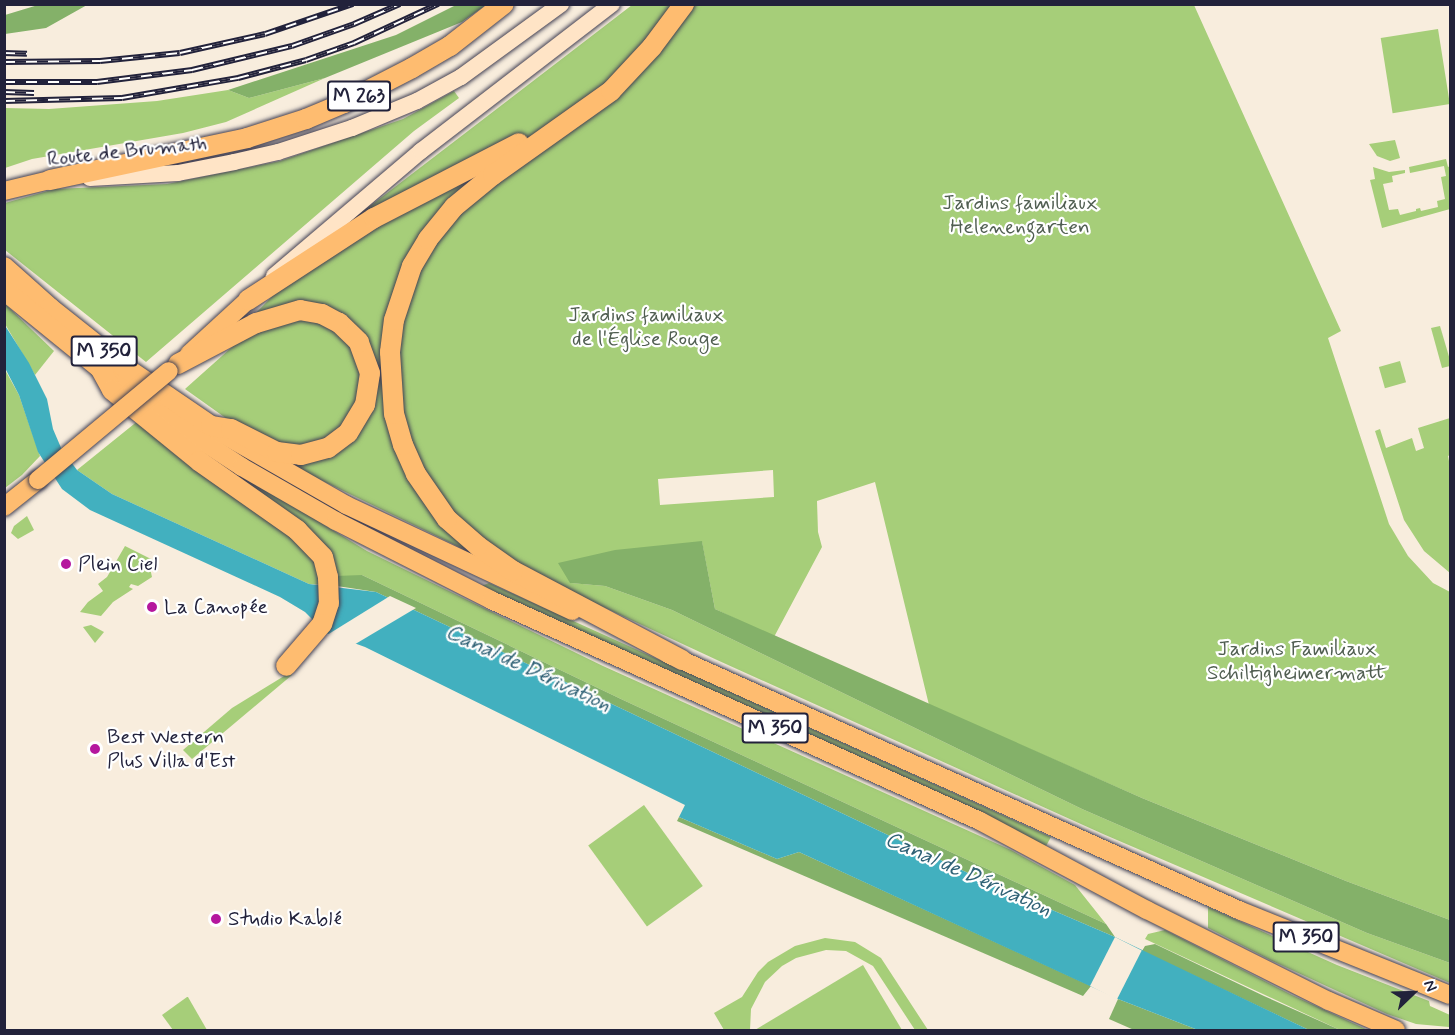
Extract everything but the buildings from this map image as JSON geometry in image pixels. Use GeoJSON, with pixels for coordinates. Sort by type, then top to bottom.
{"type":"FeatureCollection","features":[{"type":"Feature","properties":{"kind":"highway","name":"M 263"},"geometry":{"type":"LineString","coordinates":[[50,180],[247,138],[306,118],[344,103],[412,68],[450,46],[504,4]]}},
{"type":"Feature","properties":{"kind":"highway"},"geometry":{"type":"LineString","coordinates":[[248,300],[344,236],[506,150],[582,104],[628,66],[683,5]]}},
{"type":"Feature","properties":{"kind":"highway"},"geometry":{"type":"LineString","coordinates":[[682,660],[513,571],[478,546],[447,519],[416,474],[403,445],[394,414],[390,352],[394,320],[412,266],[428,239],[454,207],[493,175],[611,91],[645,55],[683,5]]}},
{"type":"Feature","properties":{"kind":"highway","name":"M 350"},"geometry":{"type":"LineString","coordinates":[[4,267],[50,308],[123,366],[211,426]]}},
{"type":"Feature","properties":{"kind":"highway","name":"M 350"},"geometry":{"type":"LineString","coordinates":[[4,290],[100,368]]}},
{"type":"Feature","properties":{"kind":"highway"},"geometry":{"type":"LineString","coordinates":[[174,368],[256,323],[300,310],[322,314],[339,323],[359,342],[370,373],[365,405],[348,433],[328,448],[301,455],[277,452],[231,429],[211,426]]}},
{"type":"Feature","properties":{"kind":"highway"},"geometry":{"type":"LineString","coordinates":[[100,368],[112,390],[198,461],[297,530],[322,557],[328,577],[329,603],[322,624],[286,666]]}},
{"type":"Feature","properties":{"kind":"main road","name":"Route de Brumath"},"geometry":{"type":"LineString","coordinates":[[4,191],[50,180],[178,173],[278,152],[314,141],[390,114],[440,89],[486,60],[544,18],[559,4]]}},
{"type":"Feature","properties":{"kind":"main road"},"geometry":{"type":"LineString","coordinates":[[4,507],[174,368],[305,247],[421,151],[610,8]]}},
{"type":"Feature","properties":{"kind":"main road","name":"M 350"},"geometry":{"type":"LineString","coordinates":[[100,368],[201,440],[336,521],[491,600],[980,821],[1147,910],[1329,1001],[1396,1030]]}},
{"type":"Feature","properties":{"kind":"main road","name":"M 350"},"geometry":{"type":"LineString","coordinates":[[211,426],[346,505],[498,578],[1241,911],[1450,995]]}},
{"type":"Feature","properties":{"kind":"green space"},"geometry":{"type":"Polygon","coordinates":[[[38,5],[87,5],[46,28],[5,34],[5,15],[38,5]]]}},
{"type":"Feature","properties":{"kind":"green space"},"geometry":{"type":"Polygon","coordinates":[[[456,5],[486,5],[462,22],[325,78],[249,98],[228,90],[396,35],[456,5]]]}},
{"type":"Feature","properties":{"kind":"green space"},"geometry":{"type":"Polygon","coordinates":[[[632,5],[1194,5],[1341,331],[1328,338],[1389,524],[1408,556],[1433,583],[1450,592],[1450,920],[1346,881],[1142,798],[929,705],[875,482],[817,501],[818,532],[822,547],[774,637],[715,609],[702,542],[571,583],[605,586],[672,610],[1082,809],[1367,933],[1450,963],[1450,983],[1103,834],[528,572],[459,547],[296,468],[185,389],[241,339],[255,314],[331,236],[632,5]],[[773,470],[658,479],[660,505],[774,497],[773,470]]]}},
{"type":"Feature","properties":{"kind":"green space"},"geometry":{"type":"Polygon","coordinates":[[[1438,29],[1450,104],[1393,113],[1381,38],[1438,29]]]}},
{"type":"Feature","properties":{"kind":"green space"},"geometry":{"type":"Polygon","coordinates":[[[325,78],[226,122],[183,133],[32,159],[5,168],[5,108],[49,109],[157,101],[228,90],[249,98],[325,78]]]}},
{"type":"Feature","properties":{"kind":"green space"},"geometry":{"type":"Polygon","coordinates":[[[454,91],[459,98],[414,131],[146,362],[5,250],[5,203],[55,189],[167,184],[280,161],[403,119],[454,91]]]}},
{"type":"Feature","properties":{"kind":"green space"},"geometry":{"type":"Polygon","coordinates":[[[1395,140],[1400,158],[1390,161],[1377,156],[1369,144],[1395,140]]]}},
{"type":"Feature","properties":{"kind":"green space"},"geometry":{"type":"Polygon","coordinates":[[[1446,159],[1448,167],[1450,166],[1450,209],[1382,228],[1370,180],[1375,179],[1373,167],[1389,172],[1405,170],[1405,173],[1392,176],[1393,182],[1383,184],[1389,210],[1398,209],[1400,215],[1420,208],[1421,211],[1438,207],[1437,201],[1445,199],[1441,177],[1446,176],[1444,166],[1410,173],[1409,167],[1446,159]]]}},
{"type":"Feature","properties":{"kind":"green space"},"geometry":{"type":"Polygon","coordinates":[[[4,303],[54,351],[35,375],[5,324],[4,303]]]}},
{"type":"Feature","properties":{"kind":"green space"},"geometry":{"type":"Polygon","coordinates":[[[1440,326],[1450,360],[1450,366],[1442,368],[1431,328],[1440,326]]]}},
{"type":"Feature","properties":{"kind":"green space"},"geometry":{"type":"Polygon","coordinates":[[[1400,361],[1406,382],[1385,388],[1379,367],[1400,361]]]}},
{"type":"Feature","properties":{"kind":"green space"},"geometry":{"type":"Polygon","coordinates":[[[4,368],[19,395],[40,456],[22,475],[5,488],[4,368]]]}},
{"type":"Feature","properties":{"kind":"green space"},"geometry":{"type":"Polygon","coordinates":[[[1450,418],[1450,455],[1448,456],[1450,466],[1450,573],[1424,551],[1404,520],[1375,431],[1380,429],[1386,448],[1412,438],[1416,451],[1424,448],[1418,428],[1450,418]]]}},
{"type":"Feature","properties":{"kind":"green space"},"geometry":{"type":"Polygon","coordinates":[[[139,420],[209,461],[213,457],[367,551],[603,666],[1011,850],[1075,885],[1106,924],[621,699],[362,575],[337,586],[309,584],[112,494],[77,470],[139,420]]]}},
{"type":"Feature","properties":{"kind":"green space"},"geometry":{"type":"Polygon","coordinates":[[[27,516],[34,530],[18,539],[11,533],[14,526],[27,516]]]}},
{"type":"Feature","properties":{"kind":"green space"},"geometry":{"type":"Polygon","coordinates":[[[702,541],[715,609],[1142,798],[1346,881],[1450,920],[1450,963],[1367,933],[1082,809],[672,610],[605,586],[570,583],[558,563],[615,550],[702,541]]]}},
{"type":"Feature","properties":{"kind":"green space"},"geometry":{"type":"Polygon","coordinates":[[[125,546],[157,562],[150,568],[152,577],[138,586],[131,584],[129,587],[133,589],[113,602],[101,616],[80,612],[88,602],[103,591],[98,584],[107,577],[125,546]]]}},
{"type":"Feature","properties":{"kind":"green space"},"geometry":{"type":"Polygon","coordinates":[[[362,575],[621,699],[1106,924],[1115,937],[989,883],[376,592],[337,586],[336,576],[362,575]]]}},
{"type":"Feature","properties":{"kind":"green space"},"geometry":{"type":"Polygon","coordinates":[[[489,583],[1051,837],[1046,846],[479,587],[489,583]]]}},
{"type":"Feature","properties":{"kind":"green space"},"geometry":{"type":"Polygon","coordinates":[[[91,625],[104,632],[95,643],[83,627],[91,625]]]}},
{"type":"Feature","properties":{"kind":"green space"},"geometry":{"type":"Polygon","coordinates":[[[289,673],[292,675],[192,759],[183,750],[232,708],[289,673]]]}},
{"type":"Feature","properties":{"kind":"green space"},"geometry":{"type":"Polygon","coordinates":[[[644,805],[703,886],[647,926],[588,846],[644,805]]]}},
{"type":"Feature","properties":{"kind":"green space"},"geometry":{"type":"Polygon","coordinates":[[[679,817],[777,859],[799,852],[1091,986],[1083,996],[677,821],[679,817]]]}},
{"type":"Feature","properties":{"kind":"green space"},"geometry":{"type":"Polygon","coordinates":[[[1208,907],[1337,965],[1429,1001],[1430,1006],[1450,1015],[1449,1027],[1416,1024],[1387,1014],[1270,960],[1208,928],[1208,907]]]}},
{"type":"Feature","properties":{"kind":"green space"},"geometry":{"type":"Polygon","coordinates":[[[1165,930],[1292,995],[1368,1030],[1340,1030],[1145,939],[1148,934],[1165,930]]]}},
{"type":"Feature","properties":{"kind":"green space"},"geometry":{"type":"Polygon","coordinates":[[[825,938],[855,942],[881,958],[928,1030],[915,1030],[873,966],[846,951],[826,950],[796,958],[782,966],[765,982],[751,1009],[750,1030],[724,1030],[714,1013],[742,997],[758,972],[768,962],[795,946],[825,938]]]}},
{"type":"Feature","properties":{"kind":"green space"},"geometry":{"type":"Polygon","coordinates":[[[1155,944],[1340,1030],[1309,1030],[1142,951],[1145,946],[1155,944]]]}},
{"type":"Feature","properties":{"kind":"green space"},"geometry":{"type":"Polygon","coordinates":[[[863,965],[902,1030],[755,1030],[863,965]]]}},
{"type":"Feature","properties":{"kind":"green space"},"geometry":{"type":"Polygon","coordinates":[[[187,997],[207,1030],[173,1030],[162,1015],[187,997]]]}},
{"type":"Feature","properties":{"kind":"green space"},"geometry":{"type":"Polygon","coordinates":[[[1118,999],[1198,1030],[1134,1030],[1109,1019],[1118,999]]]}},
{"type":"Feature","properties":{"kind":"water","name":"Canal de Dérivation"},"geometry":{"type":"Polygon","coordinates":[[[4,324],[29,363],[47,399],[53,429],[62,450],[77,470],[112,494],[309,584],[376,592],[989,883],[1115,937],[1309,1030],[1198,1030],[1118,999],[799,852],[777,859],[679,817],[685,805],[365,647],[326,633],[305,612],[280,597],[90,510],[62,489],[38,452],[19,395],[5,368],[4,324]]]}},
{"type":"Feature","properties":{"kind":"pier"},"geometry":{"type":"Polygon","coordinates":[[[390,596],[416,608],[352,646],[327,635],[390,596]]]}},
{"type":"Feature","properties":{"kind":"pier"},"geometry":{"type":"Polygon","coordinates":[[[1115,937],[1142,951],[1117,1000],[1090,986],[1115,937]]]}},
{"type":"Feature","properties":{"kind":"railway"},"geometry":{"type":"LineString","coordinates":[[4,62],[100,61],[180,53],[265,34],[353,4]]}},
{"type":"Feature","properties":{"kind":"railway"},"geometry":{"type":"LineString","coordinates":[[4,82],[97,82],[192,70],[292,46],[354,24],[400,4]]}},
{"type":"Feature","properties":{"kind":"railway"},"geometry":{"type":"LineString","coordinates":[[4,101],[122,98],[238,78],[306,60],[354,43],[438,4]]}},
{"type":"Feature","properties":{"kind":"railway"},"geometry":{"type":"LineString","coordinates":[[4,53],[27,54]]}},
{"type":"Feature","properties":{"kind":"railway"},"geometry":{"type":"LineString","coordinates":[[4,92],[34,93]]}},
{"type":"Feature","properties":{"kind":"place","name":"Plein Ciel"},"geometry":{"type":"Point","coordinates":[66,564]}},
{"type":"Feature","properties":{"kind":"place","name":"La Canopée"},"geometry":{"type":"Point","coordinates":[152,607]}},
{"type":"Feature","properties":{"kind":"place","name":"Best Western Plus Villa d'Est"},"geometry":{"type":"Point","coordinates":[95,749]}},
{"type":"Feature","properties":{"kind":"place","name":"Studio Kablé"},"geometry":{"type":"Point","coordinates":[216,919]}},
{"type":"Feature","properties":{"kind":"park label","name":"Jardins familiaux Helenengarten"},"geometry":{"type":"Point","coordinates":[1020,215]}},
{"type":"Feature","properties":{"kind":"park label","name":"Jardins familiaux de l'Église Rouge"},"geometry":{"type":"Point","coordinates":[646,327]}},
{"type":"Feature","properties":{"kind":"park label","name":"Jardins Familiaux Schiltigheimermatt"},"geometry":{"type":"Point","coordinates":[1297,661]}}]}
